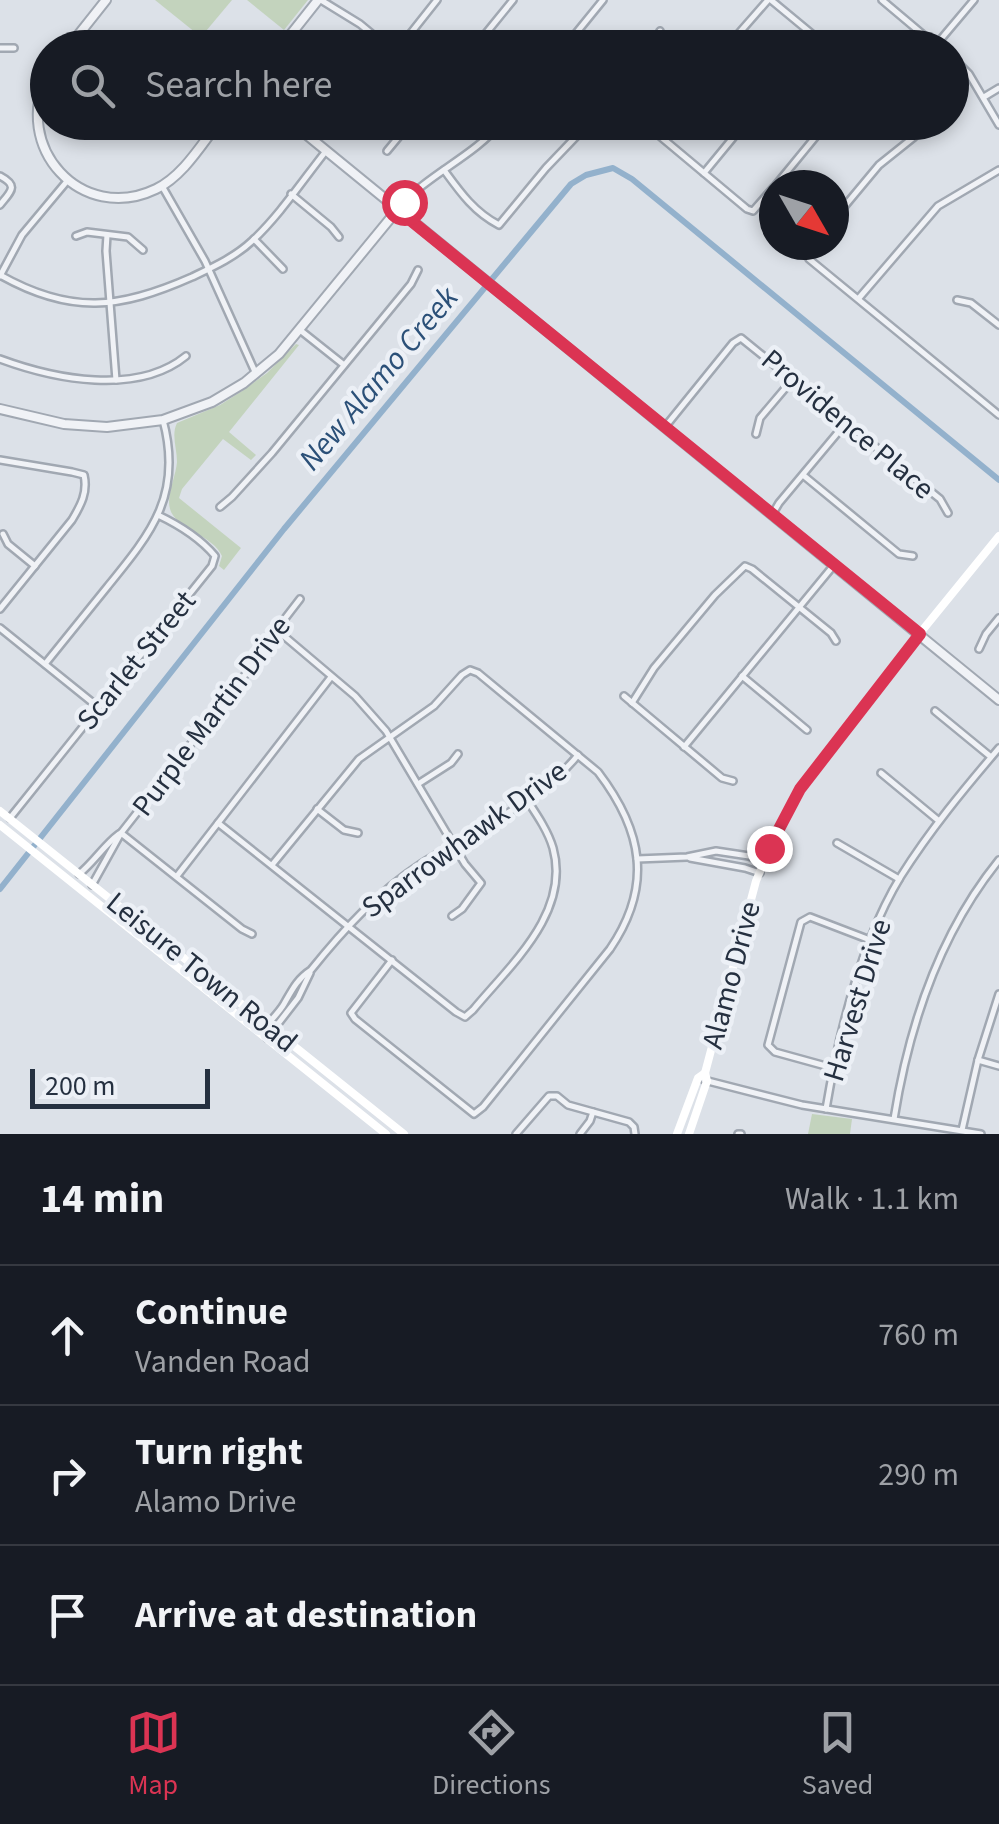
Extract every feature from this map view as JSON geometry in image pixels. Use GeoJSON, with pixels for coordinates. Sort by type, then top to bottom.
{"type":"FeatureCollection","features":[{"type":"Feature","properties":{"kind":"main road","name":"Alamo Drive"},"geometry":{"type":"LineString","coordinates":[[689,1134],[750,900],[781,822],[800,789],[999,536]]}},
{"type":"Feature","properties":{"kind":"main road","name":"Leisure Town Road"},"geometry":{"type":"LineString","coordinates":[[0,811],[386,1134]]}},
{"type":"Feature","properties":{"kind":"main road","name":"Leisure Town Road"},"geometry":{"type":"LineString","coordinates":[[0,825],[404,1134]]}},
{"type":"Feature","properties":{"kind":"main road","name":"Alamo Drive"},"geometry":{"type":"LineString","coordinates":[[678,1134],[704,1078]]}},
{"type":"Feature","properties":{"kind":"street"},"geometry":{"type":"LineString","coordinates":[[82,30],[106,0]]}},
{"type":"Feature","properties":{"kind":"street"},"geometry":{"type":"LineString","coordinates":[[295,30],[320,0],[367,30]]}},
{"type":"Feature","properties":{"kind":"street"},"geometry":{"type":"LineString","coordinates":[[413,30],[437,0]]}},
{"type":"Feature","properties":{"kind":"street"},"geometry":{"type":"LineString","coordinates":[[489,30],[513,0]]}},
{"type":"Feature","properties":{"kind":"street"},"geometry":{"type":"LineString","coordinates":[[579,30],[603,0]]}},
{"type":"Feature","properties":{"kind":"street"},"geometry":{"type":"LineString","coordinates":[[742,30],[769,0],[806,30]]}},
{"type":"Feature","properties":{"kind":"street"},"geometry":{"type":"LineString","coordinates":[[882,0],[919,30]]}},
{"type":"Feature","properties":{"kind":"street"},"geometry":{"type":"LineString","coordinates":[[951,30],[974,0]]}},
{"type":"Feature","properties":{"kind":"street"},"geometry":{"type":"LineString","coordinates":[[0,48],[14,48]]}},
{"type":"Feature","properties":{"kind":"street"},"geometry":{"type":"LineString","coordinates":[[969,73],[999,125]]}},
{"type":"Feature","properties":{"kind":"street"},"geometry":{"type":"LineString","coordinates":[[984,98],[999,88]]}},
{"type":"Feature","properties":{"kind":"street"},"geometry":{"type":"LineString","coordinates":[[41,140],[51,162],[68,180],[89,192],[114,198],[140,195],[162,186],[205,140]]}},
{"type":"Feature","properties":{"kind":"street"},"geometry":{"type":"LineString","coordinates":[[313,140],[999,700]]}},
{"type":"Feature","properties":{"kind":"street"},"geometry":{"type":"LineString","coordinates":[[386,151],[396,140]]}},
{"type":"Feature","properties":{"kind":"street"},"geometry":{"type":"LineString","coordinates":[[0,409],[64,424],[127,426],[163,420],[212,402],[279,354],[415,190],[486,140]]}},
{"type":"Feature","properties":{"kind":"street"},"geometry":{"type":"LineString","coordinates":[[444,170],[462,197],[498,225],[573,140]]}},
{"type":"Feature","properties":{"kind":"street"},"geometry":{"type":"LineString","coordinates":[[665,140],[747,209],[753,211],[759,204]]}},
{"type":"Feature","properties":{"kind":"street"},"geometry":{"type":"LineString","coordinates":[[704,173],[731,140]]}},
{"type":"Feature","properties":{"kind":"street"},"geometry":{"type":"LineString","coordinates":[[788,170],[813,140]]}},
{"type":"Feature","properties":{"kind":"street"},"geometry":{"type":"LineString","coordinates":[[849,201],[879,165],[911,140]]}},
{"type":"Feature","properties":{"kind":"street"},"geometry":{"type":"LineString","coordinates":[[68,180],[22,235],[0,275],[46,297],[110,302],[157,292],[227,260],[254,239],[326,151]]}},
{"type":"Feature","properties":{"kind":"street"},"geometry":{"type":"LineString","coordinates":[[858,298],[938,206],[999,170]]}},
{"type":"Feature","properties":{"kind":"street"},"geometry":{"type":"LineString","coordinates":[[0,176],[12,185],[0,205]]}},
{"type":"Feature","properties":{"kind":"street"},"geometry":{"type":"LineString","coordinates":[[162,186],[209,269],[256,374]]}},
{"type":"Feature","properties":{"kind":"street"},"geometry":{"type":"LineString","coordinates":[[292,194],[339,237]]}},
{"type":"Feature","properties":{"kind":"street"},"geometry":{"type":"LineString","coordinates":[[76,236],[86,232],[128,237],[144,250]]}},
{"type":"Feature","properties":{"kind":"street"},"geometry":{"type":"LineString","coordinates":[[107,236],[116,380]]}},
{"type":"Feature","properties":{"kind":"street"},"geometry":{"type":"LineString","coordinates":[[254,239],[282,269]]}},
{"type":"Feature","properties":{"kind":"street"},"geometry":{"type":"LineString","coordinates":[[810,260],[999,414]]}},
{"type":"Feature","properties":{"kind":"street"},"geometry":{"type":"LineString","coordinates":[[220,506],[272,453],[418,270]]}},
{"type":"Feature","properties":{"kind":"street"},"geometry":{"type":"LineString","coordinates":[[957,300],[972,302],[999,325]]}},
{"type":"Feature","properties":{"kind":"street"},"geometry":{"type":"LineString","coordinates":[[300,330],[344,366]]}},
{"type":"Feature","properties":{"kind":"street","name":"Providence Place"},"geometry":{"type":"LineString","coordinates":[[664,427],[741,338],[940,499],[948,513]]}},
{"type":"Feature","properties":{"kind":"street"},"geometry":{"type":"LineString","coordinates":[[0,359],[66,377],[116,380],[172,367],[186,356]]}},
{"type":"Feature","properties":{"kind":"street"},"geometry":{"type":"LineString","coordinates":[[756,434],[760,418],[792,379]]}},
{"type":"Feature","properties":{"kind":"street"},"geometry":{"type":"LineString","coordinates":[[45,664],[138,550],[158,516],[170,466],[163,420]]}},
{"type":"Feature","properties":{"kind":"street"},"geometry":{"type":"LineString","coordinates":[[772,515],[846,422]]}},
{"type":"Feature","properties":{"kind":"street"},"geometry":{"type":"LineString","coordinates":[[0,460],[84,475],[86,486],[72,520],[0,609]]}},
{"type":"Feature","properties":{"kind":"street"},"geometry":{"type":"LineString","coordinates":[[803,474],[899,554],[913,556]]}},
{"type":"Feature","properties":{"kind":"street","name":"Scarlet Street"},"geometry":{"type":"LineString","coordinates":[[10,818],[212,566],[216,556],[189,533],[158,516]]}},
{"type":"Feature","properties":{"kind":"street"},"geometry":{"type":"LineString","coordinates":[[3,534],[8,544],[36,566]]}},
{"type":"Feature","properties":{"kind":"street"},"geometry":{"type":"LineString","coordinates":[[684,747],[834,564]]}},
{"type":"Feature","properties":{"kind":"street"},"geometry":{"type":"LineString","coordinates":[[632,703],[666,654],[745,566],[831,632],[836,642]]}},
{"type":"Feature","properties":{"kind":"street","name":"Purple Martin Drive"},"geometry":{"type":"LineString","coordinates":[[92,885],[122,833],[300,599]]}},
{"type":"Feature","properties":{"kind":"street"},"geometry":{"type":"LineString","coordinates":[[979,649],[999,618]]}},
{"type":"Feature","properties":{"kind":"street"},"geometry":{"type":"LineString","coordinates":[[0,628],[98,706]]}},
{"type":"Feature","properties":{"kind":"street"},"geometry":{"type":"LineString","coordinates":[[277,634],[356,696],[390,737],[465,864],[481,883],[452,916]]}},
{"type":"Feature","properties":{"kind":"street"},"geometry":{"type":"LineString","coordinates":[[272,865],[359,760],[434,706],[470,670],[598,772],[623,808],[637,859],[636,892],[622,931],[474,1114],[351,1014],[392,960]]}},
{"type":"Feature","properties":{"kind":"street"},"geometry":{"type":"LineString","coordinates":[[177,876],[332,676]]}},
{"type":"Feature","properties":{"kind":"street"},"geometry":{"type":"LineString","coordinates":[[742,676],[808,730]]}},
{"type":"Feature","properties":{"kind":"street"},"geometry":{"type":"LineString","coordinates":[[624,696],[722,778],[733,780]]}},
{"type":"Feature","properties":{"kind":"street"},"geometry":{"type":"LineString","coordinates":[[935,712],[991,757]]}},
{"type":"Feature","properties":{"kind":"street","name":"Harvest Drive"},"geometry":{"type":"LineString","coordinates":[[826,1109],[833,1068],[870,940],[899,880],[939,821],[999,748]]}},
{"type":"Feature","properties":{"kind":"street"},"geometry":{"type":"LineString","coordinates":[[418,784],[452,763],[458,754]]}},
{"type":"Feature","properties":{"kind":"street","name":"Sparrowhawk Drive"},"geometry":{"type":"LineString","coordinates":[[267,1032],[298,998],[311,970],[372,900],[453,844],[527,800],[578,755]]}},
{"type":"Feature","properties":{"kind":"street"},"geometry":{"type":"LineString","coordinates":[[881,773],[939,821]]}},
{"type":"Feature","properties":{"kind":"street"},"geometry":{"type":"LineString","coordinates":[[218,823],[465,1017],[535,934],[551,906],[557,875],[552,846],[527,800]]}},
{"type":"Feature","properties":{"kind":"street"},"geometry":{"type":"LineString","coordinates":[[318,809],[344,830],[358,832]]}},
{"type":"Feature","properties":{"kind":"street"},"geometry":{"type":"LineString","coordinates":[[122,833],[252,934]]}},
{"type":"Feature","properties":{"kind":"street","name":"Purple Martin Drive"},"geometry":{"type":"LineString","coordinates":[[79,874],[122,833]]}},
{"type":"Feature","properties":{"kind":"street"},"geometry":{"type":"LineString","coordinates":[[836,843],[899,880]]}},
{"type":"Feature","properties":{"kind":"street"},"geometry":{"type":"LineString","coordinates":[[687,858],[716,850],[764,862]]}},
{"type":"Feature","properties":{"kind":"street"},"geometry":{"type":"LineString","coordinates":[[637,859],[687,858],[760,873]]}},
{"type":"Feature","properties":{"kind":"street"},"geometry":{"type":"LineString","coordinates":[[894,1119],[905,1064],[938,959],[966,905],[999,860]]}},
{"type":"Feature","properties":{"kind":"street"},"geometry":{"type":"LineString","coordinates":[[833,1068],[775,1052],[768,1046],[801,922],[810,917],[870,940]]}},
{"type":"Feature","properties":{"kind":"street","name":"Sparrowhawk Drive"},"geometry":{"type":"LineString","coordinates":[[267,1032],[289,992],[311,970]]}},
{"type":"Feature","properties":{"kind":"street"},"geometry":{"type":"LineString","coordinates":[[962,1130],[999,994]]}},
{"type":"Feature","properties":{"kind":"street"},"geometry":{"type":"LineString","coordinates":[[978,1060],[999,1066]]}},
{"type":"Feature","properties":{"kind":"street"},"geometry":{"type":"LineString","coordinates":[[704,1078],[777,1100],[981,1134]]}},
{"type":"Feature","properties":{"kind":"street"},"geometry":{"type":"LineString","coordinates":[[516,1134],[549,1096],[629,1122],[635,1134]]}},
{"type":"Feature","properties":{"kind":"street"},"geometry":{"type":"LineString","coordinates":[[580,1134],[593,1112]]}},
{"type":"Feature","properties":{"kind":"green space"},"geometry":{"type":"Polygon","coordinates":[[[155,0],[232,0],[207,30],[192,30],[155,0]]]}},
{"type":"Feature","properties":{"kind":"green space"},"geometry":{"type":"Polygon","coordinates":[[[247,0],[308,0],[284,30],[247,0]]]}},
{"type":"Feature","properties":{"kind":"green space"},"geometry":{"type":"Polygon","coordinates":[[[299,345],[229,432],[256,455],[251,460],[223,439],[179,498],[241,548],[224,570],[219,566],[222,556],[218,549],[179,522],[170,509],[177,462],[175,428],[177,423],[242,391],[299,345]]]}},
{"type":"Feature","properties":{"kind":"green space"},"geometry":{"type":"Polygon","coordinates":[[[812,1114],[852,1119],[850,1134],[808,1134],[812,1114]]]}},
{"type":"Feature","properties":{"kind":"waterway","name":"New Alamo Creek"},"geometry":{"type":"LineString","coordinates":[[0,889],[284,529],[571,184],[586,175],[613,168],[632,179],[999,480]]}},
{"type":"Feature","properties":{"kind":"route"},"geometry":{"type":"LineString","coordinates":[[404,202],[398,210],[920,634],[800,789],[769,848]]}}]}
